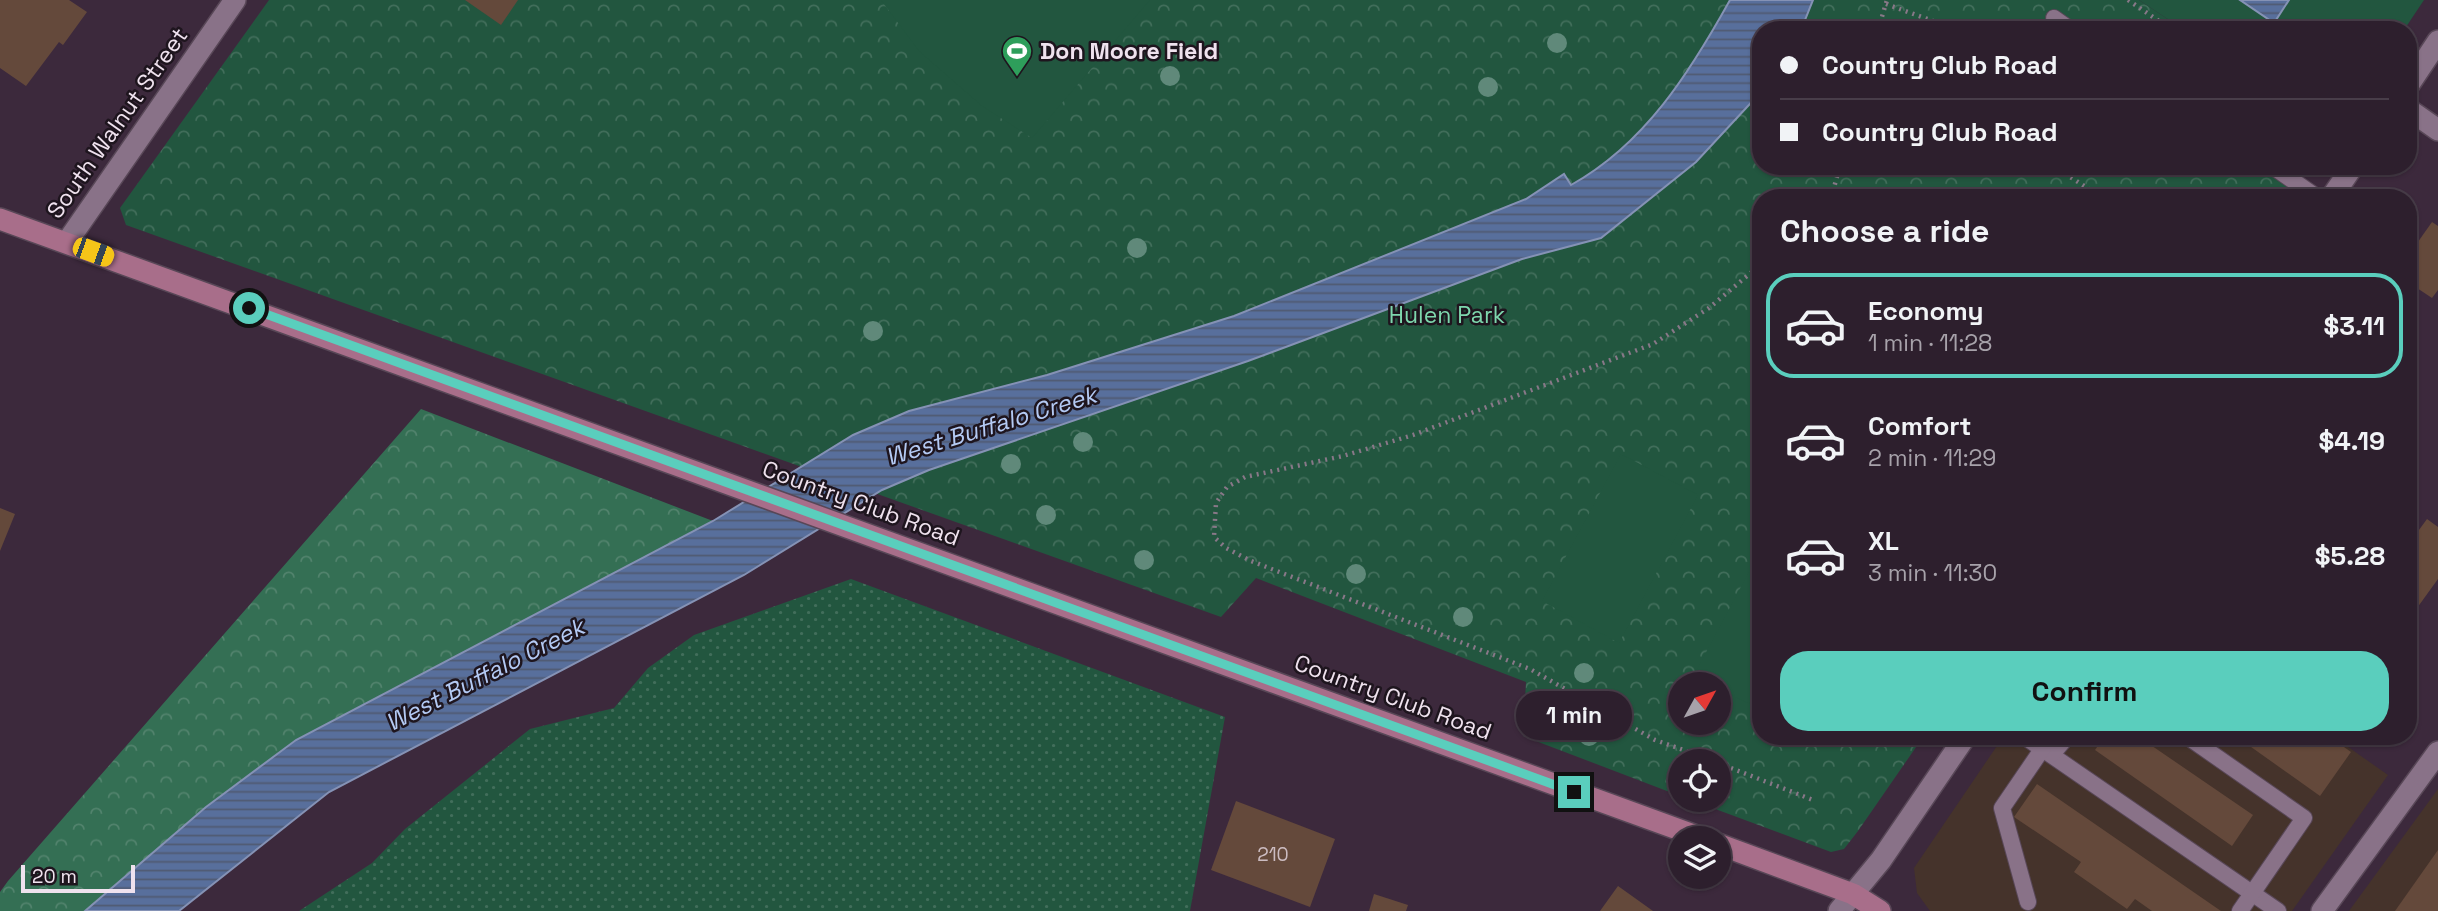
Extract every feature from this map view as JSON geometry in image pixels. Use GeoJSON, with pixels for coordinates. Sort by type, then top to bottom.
{"type":"FeatureCollection","features":[{"type":"Feature","properties":{"kind":"main road","name":"Country Club Road"},"geometry":{"type":"LineString","coordinates":[[0,219],[1669,826]]}},
{"type":"Feature","properties":{"kind":"main road"},"geometry":{"type":"LineString","coordinates":[[1731,849],[1853,894],[1880,911]]}},
{"type":"Feature","properties":{"kind":"street","name":"South Walnut Street"},"geometry":{"type":"LineString","coordinates":[[67,242],[235,0]]}},
{"type":"Feature","properties":{"kind":"street"},"geometry":{"type":"LineString","coordinates":[[2417,72],[2438,41]]}},
{"type":"Feature","properties":{"kind":"street"},"geometry":{"type":"LineString","coordinates":[[2417,115],[2438,130]]}},
{"type":"Feature","properties":{"kind":"street"},"geometry":{"type":"LineString","coordinates":[[1839,911],[1959,745]]}},
{"type":"Feature","properties":{"kind":"street"},"geometry":{"type":"LineString","coordinates":[[2322,911],[2438,752]]}},
{"type":"Feature","properties":{"kind":"lane"},"geometry":{"type":"LineString","coordinates":[[2054,18],[2058,21]]}},
{"type":"Feature","properties":{"kind":"lane"},"geometry":{"type":"LineString","coordinates":[[2285,175],[2305,189]]}},
{"type":"Feature","properties":{"kind":"lane"},"geometry":{"type":"LineString","coordinates":[[2038,745],[2278,911]]}},
{"type":"Feature","properties":{"kind":"lane"},"geometry":{"type":"LineString","coordinates":[[2030,908],[2002,808],[2048,751],[2056,745]]}},
{"type":"Feature","properties":{"kind":"lane"},"geometry":{"type":"LineString","coordinates":[[2199,745],[2304,818],[2240,911]]}},
{"type":"Feature","properties":{"kind":"path"},"geometry":{"type":"LineString","coordinates":[[2128,0],[2159,21]]}},
{"type":"Feature","properties":{"kind":"path"},"geometry":{"type":"LineString","coordinates":[[1881,21],[1886,2],[1934,21]]}},
{"type":"Feature","properties":{"kind":"path"},"geometry":{"type":"LineString","coordinates":[[2067,175],[2089,189]]}},
{"type":"Feature","properties":{"kind":"path"},"geometry":{"type":"LineString","coordinates":[[1681,749],[1656,740],[1530,669],[1251,561],[1226,548],[1214,537],[1213,519],[1216,503],[1227,487],[1245,477],[1343,456],[1412,435],[1653,344],[1709,308],[1752,272]]}},
{"type":"Feature","properties":{"kind":"path"},"geometry":{"type":"LineString","coordinates":[[1731,768],[1813,800]]}},
{"type":"Feature","properties":{"kind":"shaded area"},"geometry":{"type":"Polygon","coordinates":[[[1998,745],[2345,745],[2388,775],[2292,911],[1930,911],[1917,893],[1914,868],[1998,745]]]}},
{"type":"Feature","properties":{"kind":"shaded area"},"geometry":{"type":"Polygon","coordinates":[[[2438,789],[2438,911],[2349,911],[2438,789]]]}},
{"type":"Feature","properties":{"kind":"green space","name":"Hulen Park"},"geometry":{"type":"Polygon","coordinates":[[[269,0],[2139,0],[2170,21],[1752,21],[1752,175],[2305,175],[2296,189],[1752,189],[1752,745],[1917,745],[1844,849],[1831,852],[1723,812],[1731,812],[1731,749],[1668,749],[1668,791],[1523,736],[1526,682],[1256,578],[1221,617],[126,225],[120,208],[269,0]]]}},
{"type":"Feature","properties":{"kind":"green space","name":"Don Moore Field"},"geometry":{"type":"Polygon","coordinates":[[[881,0],[1150,0],[1032,138],[982,106],[919,51],[881,0]]]}},
{"type":"Feature","properties":{"kind":"green space"},"geometry":{"type":"Polygon","coordinates":[[[2139,0],[2424,0],[2410,21],[2170,21],[2139,0]]]}},
{"type":"Feature","properties":{"kind":"green space"},"geometry":{"type":"Polygon","coordinates":[[[421,409],[713,521],[296,740],[206,807],[85,911],[0,911],[0,892],[8,881],[421,409]]]}},
{"type":"Feature","properties":{"kind":"green space"},"geometry":{"type":"Polygon","coordinates":[[[1621,454],[1698,495],[1619,643],[1542,601],[1621,454]]]}},
{"type":"Feature","properties":{"kind":"green space"},"geometry":{"type":"Polygon","coordinates":[[[1752,566],[1752,698],[1749,704],[1731,694],[1731,672],[1696,672],[1752,566]]]}},
{"type":"Feature","properties":{"kind":"green space"},"geometry":{"type":"Polygon","coordinates":[[[851,579],[1225,717],[1190,911],[299,911],[372,863],[405,829],[530,729],[614,708],[648,668],[694,635],[851,579]]]}},
{"type":"Feature","properties":{"kind":"water","name":"West Buffalo Creek"},"geometry":{"type":"Polygon","coordinates":[[[1730,0],[1813,0],[1805,21],[1752,21],[1752,102],[1696,162],[1601,238],[1522,259],[1248,361],[929,470],[882,490],[744,575],[329,792],[179,911],[85,911],[206,807],[296,740],[713,521],[853,435],[909,411],[1047,375],[1234,316],[1526,199],[1564,174],[1571,185],[1621,149],[1643,127],[1699,54],[1730,0]]]}},
{"type":"Feature","properties":{"kind":"water"},"geometry":{"type":"Polygon","coordinates":[[[2240,0],[2289,0],[2275,21],[2271,21],[2240,0]]]}},
{"type":"Feature","properties":{"kind":"building"},"geometry":{"type":"Polygon","coordinates":[[[0,0],[69,0],[87,12],[63,45],[59,42],[26,86],[0,68],[0,0]]]}},
{"type":"Feature","properties":{"kind":"building"},"geometry":{"type":"Polygon","coordinates":[[[465,0],[518,0],[501,25],[465,0]]]}},
{"type":"Feature","properties":{"kind":"building"},"geometry":{"type":"Polygon","coordinates":[[[2432,222],[2438,226],[2438,290],[2432,298],[2417,288],[2417,243],[2432,222]]]}},
{"type":"Feature","properties":{"kind":"building"},"geometry":{"type":"Polygon","coordinates":[[[0,508],[15,514],[0,551],[0,508]]]}},
{"type":"Feature","properties":{"kind":"building"},"geometry":{"type":"Polygon","coordinates":[[[2427,519],[2438,527],[2438,579],[2417,608],[2417,533],[2427,519]]]}},
{"type":"Feature","properties":{"kind":"building"},"geometry":{"type":"Polygon","coordinates":[[[2098,745],[2151,745],[2253,815],[2232,846],[2095,750],[2098,745]]]}},
{"type":"Feature","properties":{"kind":"building"},"geometry":{"type":"Polygon","coordinates":[[[2248,745],[2341,745],[2351,752],[2320,796],[2248,745]]]}},
{"type":"Feature","properties":{"kind":"building"},"geometry":{"type":"Polygon","coordinates":[[[2037,784],[2221,911],[2152,911],[2135,899],[2127,909],[2074,872],[2081,862],[2014,817],[2037,784]]]}},
{"type":"Feature","properties":{"kind":"building"},"geometry":{"type":"Polygon","coordinates":[[[1236,801],[1335,839],[1310,907],[1211,870],[1236,801]]]}},
{"type":"Feature","properties":{"kind":"building"},"geometry":{"type":"Polygon","coordinates":[[[2438,850],[2438,911],[2395,911],[2438,850]]]}},
{"type":"Feature","properties":{"kind":"building"},"geometry":{"type":"Polygon","coordinates":[[[1618,886],[1653,911],[1600,911],[1618,886]]]}},
{"type":"Feature","properties":{"kind":"building"},"geometry":{"type":"Polygon","coordinates":[[[1374,894],[1408,905],[1406,911],[1369,911],[1374,894]]]}},
{"type":"Feature","properties":{"kind":"place","name":"Don Moore Field"},"geometry":{"type":"Point","coordinates":[1017,78]}},
{"type":"Feature","properties":{"kind":"route"},"geometry":{"type":"LineString","coordinates":[[249,308],[1574,792]]}}]}
